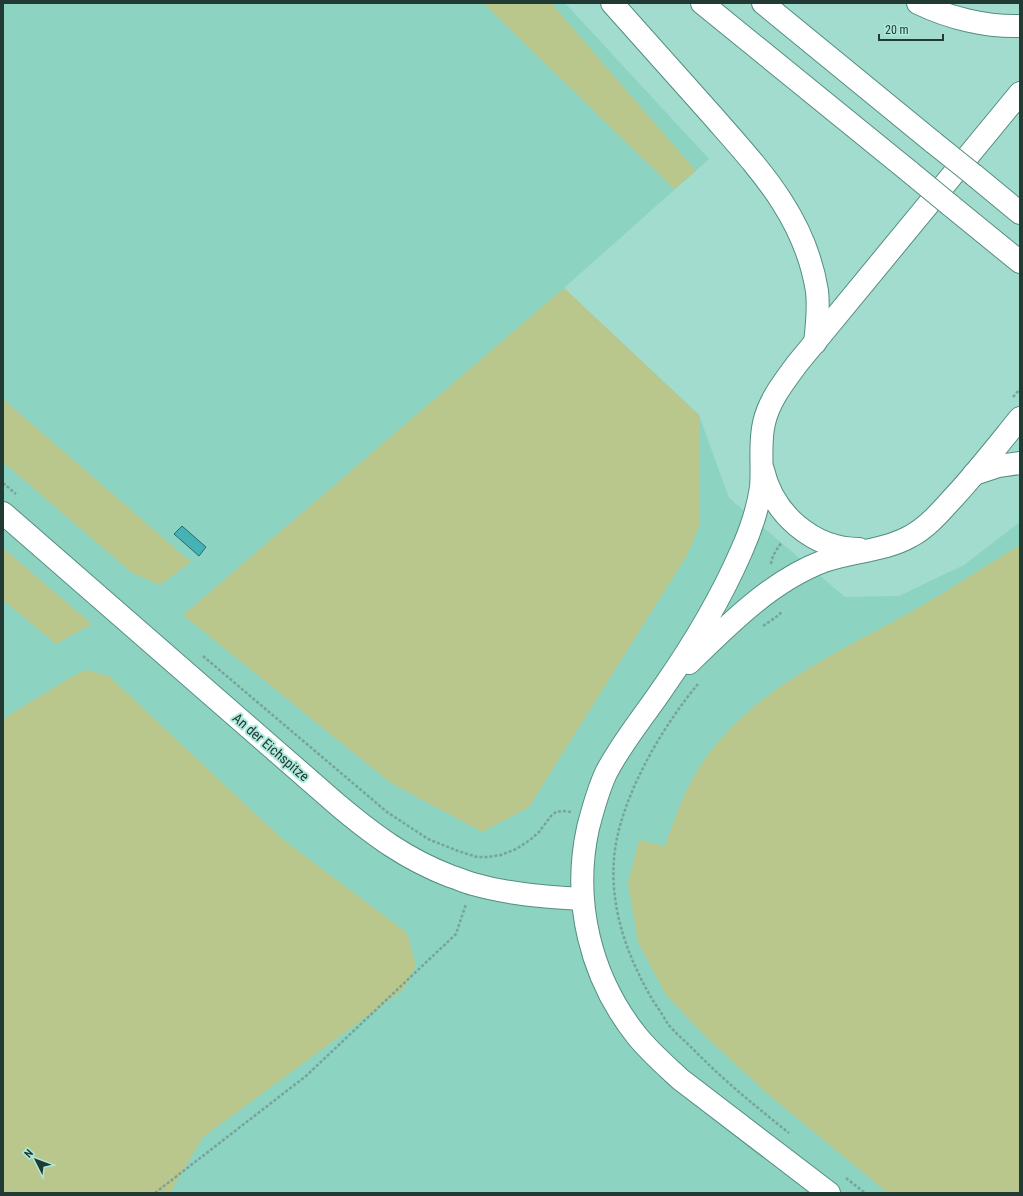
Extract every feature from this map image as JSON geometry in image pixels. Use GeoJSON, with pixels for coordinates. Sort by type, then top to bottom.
{"type":"FeatureCollection","features":[{"type":"Feature","properties":{"kind":"main road"},"geometry":{"type":"LineString","coordinates":[[612,3],[754,163],[777,192],[801,237],[811,262],[817,292],[818,312],[815,343]]}},
{"type":"Feature","properties":{"kind":"main road"},"geometry":{"type":"LineString","coordinates":[[702,3],[1020,262]]}},
{"type":"Feature","properties":{"kind":"main road"},"geometry":{"type":"LineString","coordinates":[[763,3],[1020,213]]}},
{"type":"Feature","properties":{"kind":"main road"},"geometry":{"type":"LineString","coordinates":[[918,3],[952,16],[980,23],[1020,26]]}},
{"type":"Feature","properties":{"kind":"main road"},"geometry":{"type":"LineString","coordinates":[[829,1193],[680,1079],[657,1058],[636,1034],[615,1003],[598,966],[587,933],[582,899],[581,874],[584,846],[597,795],[606,773],[629,734],[663,689],[704,625],[719,598],[741,551],[761,487],[761,441],[764,421],[770,404],[797,364],[1020,93]]}},
{"type":"Feature","properties":{"kind":"main road"},"geometry":{"type":"LineString","coordinates":[[663,689],[722,631],[748,608],[790,578],[824,561],[901,541],[912,536],[928,525],[974,474],[1015,409]]}},
{"type":"Feature","properties":{"kind":"main road"},"geometry":{"type":"LineString","coordinates":[[762,463],[766,481],[773,497],[796,525],[815,538],[828,543],[855,549],[872,549]]}},
{"type":"Feature","properties":{"kind":"main road"},"geometry":{"type":"LineString","coordinates":[[974,474],[998,466],[1020,463]]}},
{"type":"Feature","properties":{"kind":"main road","name":"An der Eichspitze"},"geometry":{"type":"LineString","coordinates":[[3,513],[367,829],[392,847],[428,867],[472,884],[525,894],[582,899]]}},
{"type":"Feature","properties":{"kind":"path"},"geometry":{"type":"LineString","coordinates":[[1015,409],[1020,388]]}},
{"type":"Feature","properties":{"kind":"path"},"geometry":{"type":"LineString","coordinates":[[3,483],[21,498]]}},
{"type":"Feature","properties":{"kind":"path"},"geometry":{"type":"LineString","coordinates":[[771,569],[772,559],[776,549],[782,542]]}},
{"type":"Feature","properties":{"kind":"path"},"geometry":{"type":"LineString","coordinates":[[198,651],[386,812],[428,839],[477,857],[501,855],[516,849],[530,840],[556,812],[573,812]]}},
{"type":"Feature","properties":{"kind":"path"},"geometry":{"type":"LineString","coordinates":[[681,705],[665,728],[642,770],[621,824],[616,844],[614,887],[617,911],[626,948],[644,986],[668,1024],[725,1080],[793,1135]]}},
{"type":"Feature","properties":{"kind":"path"},"geometry":{"type":"LineString","coordinates":[[615,823],[621,824]]}},
{"type":"Feature","properties":{"kind":"path"},"geometry":{"type":"LineString","coordinates":[[154,1193],[306,1076],[456,934],[472,884]]}},
{"type":"Feature","properties":{"kind":"path"},"geometry":{"type":"LineString","coordinates":[[841,1174],[865,1193]]}},
{"type":"Feature","properties":{"kind":"shaded area"},"geometry":{"type":"Polygon","coordinates":[[[3,3],[565,3],[709,159],[564,288],[699,415],[729,498],[845,597],[899,596],[964,565],[1020,522],[1020,1193],[3,1193],[3,3]]]}},
{"type":"Feature","properties":{"kind":"shaded area"},"geometry":{"type":"Polygon","coordinates":[[[483,3],[551,3],[696,171],[674,189],[483,3]]]}},
{"type":"Feature","properties":{"kind":"shaded area"},"geometry":{"type":"Polygon","coordinates":[[[564,288],[699,415],[700,524],[687,555],[529,807],[482,832],[391,783],[183,615],[564,288]]]}},
{"type":"Feature","properties":{"kind":"shaded area"},"geometry":{"type":"Polygon","coordinates":[[[3,399],[191,562],[160,585],[131,572],[3,462],[3,399]]]}},
{"type":"Feature","properties":{"kind":"shaded area"},"geometry":{"type":"Polygon","coordinates":[[[1020,545],[1020,1193],[888,1193],[769,1095],[706,1037],[666,995],[638,942],[628,883],[639,840],[665,846],[678,810],[694,776],[714,747],[738,721],[764,699],[792,679],[927,602],[1020,545]]]}},
{"type":"Feature","properties":{"kind":"shaded area"},"geometry":{"type":"Polygon","coordinates":[[[3,548],[92,624],[56,644],[3,600],[3,548]]]}},
{"type":"Feature","properties":{"kind":"shaded area"},"geometry":{"type":"Polygon","coordinates":[[[86,670],[109,676],[281,838],[407,933],[416,965],[404,989],[203,1137],[170,1193],[3,1193],[3,719],[69,678],[86,670]]]}},
{"type":"Feature","properties":{"kind":"building"},"geometry":{"type":"Polygon","coordinates":[[[182,526],[206,547],[199,556],[174,534],[182,526]]]}}]}
